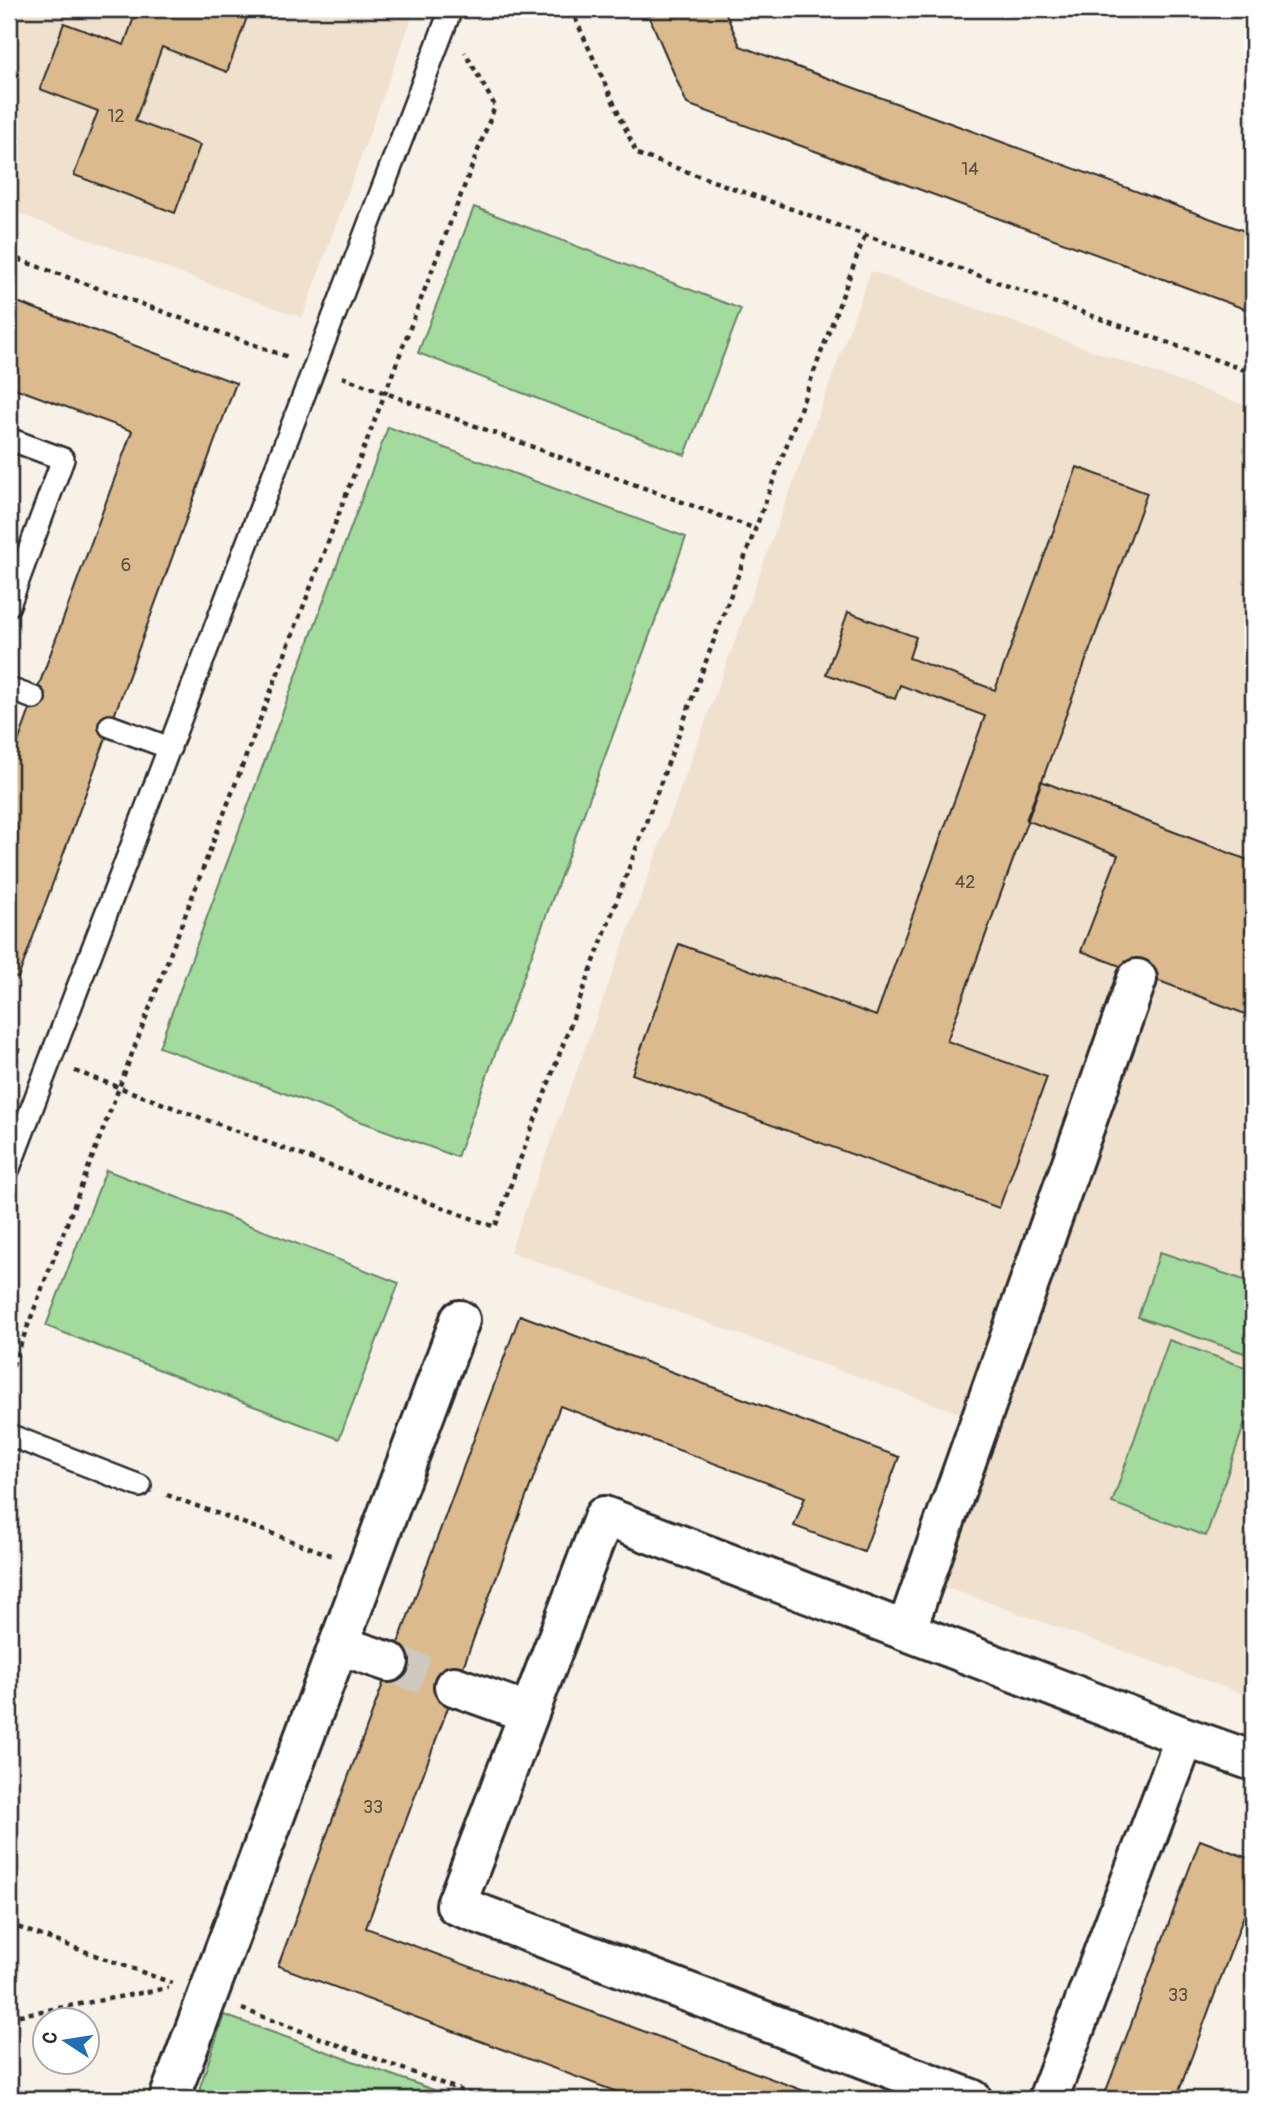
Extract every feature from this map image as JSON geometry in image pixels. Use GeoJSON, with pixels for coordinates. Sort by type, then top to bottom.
{"type":"FeatureCollection","features":[{"type":"Feature","properties":{"kind":"street"},"geometry":{"type":"LineString","coordinates":[[906,1631],[1137,979]]}},
{"type":"Feature","properties":{"kind":"street"},"geometry":{"type":"LineString","coordinates":[[169,2099],[460,1320]]}},
{"type":"Feature","properties":{"kind":"street"},"geometry":{"type":"LineString","coordinates":[[972,2099],[456,1905],[604,1516],[1253,1761]]}},
{"type":"Feature","properties":{"kind":"street"},"geometry":{"type":"LineString","coordinates":[[339,1645],[389,1662]]}},
{"type":"Feature","properties":{"kind":"street"},"geometry":{"type":"LineString","coordinates":[[454,1686],[529,1713]]}},
{"type":"Feature","properties":{"kind":"street"},"geometry":{"type":"LineString","coordinates":[[1048,2099],[1185,1737]]}},
{"type":"Feature","properties":{"kind":"lane"},"geometry":{"type":"LineString","coordinates":[[9,1168],[449,14]]}},
{"type":"Feature","properties":{"kind":"lane"},"geometry":{"type":"LineString","coordinates":[[9,439],[64,459],[9,606]]}},
{"type":"Feature","properties":{"kind":"lane"},"geometry":{"type":"LineString","coordinates":[[9,689],[34,698]]}},
{"type":"Feature","properties":{"kind":"lane"},"geometry":{"type":"LineString","coordinates":[[110,726],[170,748]]}},
{"type":"Feature","properties":{"kind":"lane"},"geometry":{"type":"LineString","coordinates":[[9,1435],[140,1486]]}},
{"type":"Feature","properties":{"kind":"path"},"geometry":{"type":"LineString","coordinates":[[571,9],[637,154],[1253,373]]}},
{"type":"Feature","properties":{"kind":"path"},"geometry":{"type":"LineString","coordinates":[[9,1375],[495,106],[449,14]]}},
{"type":"Feature","properties":{"kind":"path"},"geometry":{"type":"LineString","coordinates":[[9,1046],[495,1227],[866,235]]}},
{"type":"Feature","properties":{"kind":"path"},"geometry":{"type":"LineString","coordinates":[[9,256],[756,529]]}},
{"type":"Feature","properties":{"kind":"path"},"geometry":{"type":"LineString","coordinates":[[140,1486],[367,1568]]}},
{"type":"Feature","properties":{"kind":"path"},"geometry":{"type":"LineString","coordinates":[[9,1924],[179,1986],[9,2017]]}},
{"type":"Feature","properties":{"kind":"path"},"geometry":{"type":"LineString","coordinates":[[207,1996],[484,2099]]}},
{"type":"Feature","properties":{"kind":"shaded area"},"geometry":{"type":"Polygon","coordinates":[[[9,9],[415,9],[302,318],[9,210],[9,9]]]}},
{"type":"Feature","properties":{"kind":"shaded area"},"geometry":{"type":"Polygon","coordinates":[[[871,271],[1253,408],[1253,1666],[1243,1694],[906,1573],[962,1414],[510,1252],[871,271]]]}},
{"type":"Feature","properties":{"kind":"green space"},"geometry":{"type":"Polygon","coordinates":[[[474,207],[741,309],[685,455],[418,353],[474,207]]]}},
{"type":"Feature","properties":{"kind":"green space"},"geometry":{"type":"Polygon","coordinates":[[[388,427],[686,537],[457,1157],[159,1047],[388,427]]]}},
{"type":"Feature","properties":{"kind":"green space"},"geometry":{"type":"Polygon","coordinates":[[[106,1170],[399,1283],[339,1439],[46,1326],[106,1170]]]}},
{"type":"Feature","properties":{"kind":"green space"},"geometry":{"type":"Polygon","coordinates":[[[1160,1252],[1253,1283],[1253,1356],[1138,1317],[1160,1252]]]}},
{"type":"Feature","properties":{"kind":"green space"},"geometry":{"type":"Polygon","coordinates":[[[1169,1340],[1253,1370],[1253,1399],[1206,1536],[1112,1503],[1169,1340]]]}},
{"type":"Feature","properties":{"kind":"green space"},"geometry":{"type":"Polygon","coordinates":[[[224,2015],[459,2099],[199,2099],[200,2087],[224,2015]]]}},
{"type":"Feature","properties":{"kind":"building"},"geometry":{"type":"Polygon","coordinates":[[[137,9],[250,9],[227,72],[162,47],[135,121],[200,145],[175,213],[74,175],[98,111],[40,89],[64,23],[124,45],[137,9]]]}},
{"type":"Feature","properties":{"kind":"building"},"geometry":{"type":"Polygon","coordinates":[[[646,9],[724,9],[740,46],[1253,234],[1253,312],[687,104],[646,9]]]}},
{"type":"Feature","properties":{"kind":"building"},"geometry":{"type":"Polygon","coordinates":[[[9,299],[236,383],[18,978],[9,975],[9,767],[132,431],[9,386],[9,299]]]}},
{"type":"Feature","properties":{"kind":"building"},"geometry":{"type":"Polygon","coordinates":[[[1077,467],[1147,493],[947,1041],[1047,1077],[999,1208],[632,1074],[679,944],[876,1016],[985,716],[900,685],[895,699],[826,674],[848,612],[916,637],[909,658],[995,690],[1077,467]]]}},
{"type":"Feature","properties":{"kind":"building"},"geometry":{"type":"Polygon","coordinates":[[[1041,781],[1253,862],[1253,1017],[1081,951],[1118,855],[1026,820],[1041,781]]]}},
{"type":"Feature","properties":{"kind":"building"},"geometry":{"type":"Polygon","coordinates":[[[520,1315],[899,1457],[864,1552],[794,1526],[805,1497],[560,1406],[366,1928],[826,2099],[636,2099],[278,1966],[520,1315]]]}},
{"type":"Feature","properties":{"kind":"building"},"geometry":{"type":"Polygon","coordinates":[[[1200,1840],[1253,1860],[1253,1891],[1176,2099],[1103,2099],[1200,1840]]]}},
{"type":"Feature","properties":{"kind":"tunnel"},"geometry":{"type":"LineString","coordinates":[[389,1662],[454,1686]]}}]}
